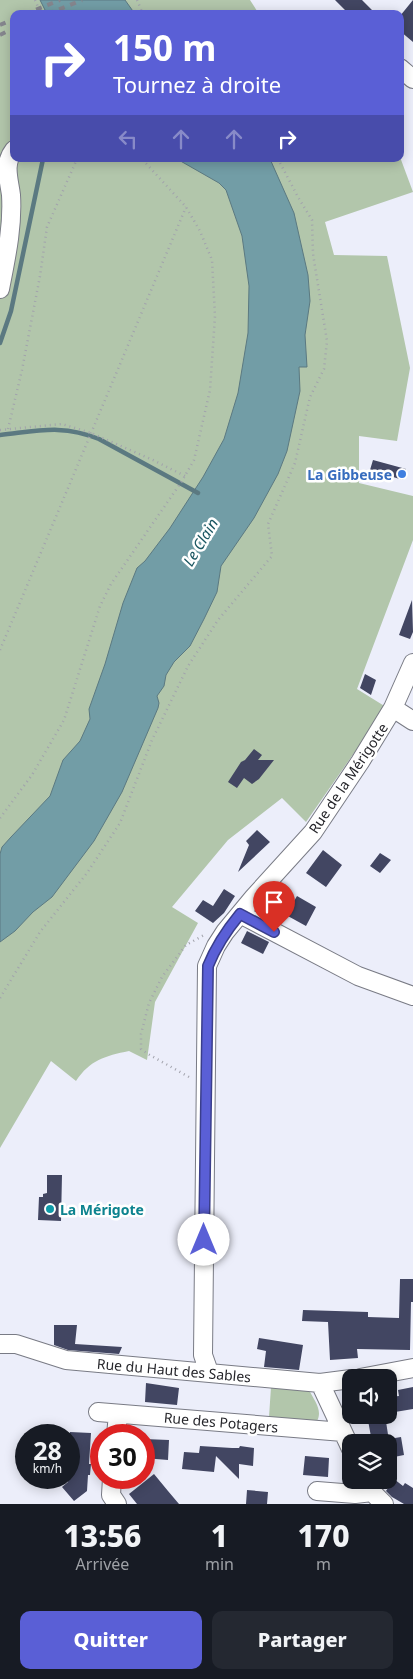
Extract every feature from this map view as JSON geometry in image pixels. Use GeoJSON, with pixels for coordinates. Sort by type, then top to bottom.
{"type":"FeatureCollection","features":[{"type":"Feature","properties":{"kind":"street"},"geometry":{"type":"LineString","coordinates":[[0,289],[11,222],[11,196],[7,164],[10,154]]}},
{"type":"Feature","properties":{"kind":"street","name":"Rue de la Mérigotte"},"geometry":{"type":"LineString","coordinates":[[209,1372],[203,1356],[208,966],[216,946],[225,932],[313,832],[360,762],[393,708],[413,663]]}},
{"type":"Feature","properties":{"kind":"street"},"geometry":{"type":"LineString","coordinates":[[393,708],[413,721]]}},
{"type":"Feature","properties":{"kind":"street"},"geometry":{"type":"LineString","coordinates":[[240,914],[358,976],[413,996]]}},
{"type":"Feature","properties":{"kind":"street","name":"Rue du Haut des Sables"},"geometry":{"type":"LineString","coordinates":[[0,1344],[16,1344],[66,1360],[320,1383],[342,1380]]}},
{"type":"Feature","properties":{"kind":"street"},"geometry":{"type":"LineString","coordinates":[[397,1371],[413,1368]]}},
{"type":"Feature","properties":{"kind":"street"},"geometry":{"type":"LineString","coordinates":[[320,1383],[343,1432]]}},
{"type":"Feature","properties":{"kind":"street","name":"Rue des Potagers"},"geometry":{"type":"LineString","coordinates":[[98,1412],[343,1432]]}},
{"type":"Feature","properties":{"kind":"street"},"geometry":{"type":"LineString","coordinates":[[117,1424],[118,1414]]}},
{"type":"Feature","properties":{"kind":"street"},"geometry":{"type":"LineString","coordinates":[[111,1489],[111,1495],[117,1504]]}},
{"type":"Feature","properties":{"kind":"street"},"geometry":{"type":"LineString","coordinates":[[317,1491],[354,1494],[374,1492]]}},
{"type":"Feature","properties":{"kind":"path"},"geometry":{"type":"LineString","coordinates":[[8,429],[22,370],[40,276],[47,227],[77,162]]}},
{"type":"Feature","properties":{"kind":"path"},"geometry":{"type":"LineString","coordinates":[[0,818],[32,775],[64,720],[100,606],[111,584],[182,481],[194,460],[210,390],[215,316],[212,260],[200,231],[186,207],[145,162]]}},
{"type":"Feature","properties":{"kind":"path"},"geometry":{"type":"LineString","coordinates":[[0,998],[40,932],[87,873],[120,823],[152,740],[188,666],[218,620],[243,588],[272,556],[268,524],[295,463],[310,397],[324,369],[327,341],[314,254],[312,220],[280,162]]}},
{"type":"Feature","properties":{"kind":"path"},"geometry":{"type":"LineString","coordinates":[[0,650],[186,207]]}},
{"type":"Feature","properties":{"kind":"path"},"geometry":{"type":"LineString","coordinates":[[0,430],[62,424],[153,460],[185,476]]}},
{"type":"Feature","properties":{"kind":"path"},"geometry":{"type":"LineString","coordinates":[[206,1087],[141,1049],[141,1034],[149,1003],[162,977],[186,945],[205,934],[225,932]]}},
{"type":"Feature","properties":{"kind":"green space"},"geometry":{"type":"Polygon","coordinates":[[[0,0],[250,0],[256,10],[10,10],[10,162],[402,162],[413,192],[325,222],[334,255],[387,256],[410,368],[397,441],[359,436],[359,483],[413,496],[413,540],[357,689],[386,707],[306,822],[282,798],[228,840],[172,907],[198,923],[155,1002],[147,1060],[129,1051],[113,1055],[99,1060],[87,1068],[76,1081],[51,1061],[0,1148],[0,0]]]}},
{"type":"Feature","properties":{"kind":"green space"},"geometry":{"type":"Polygon","coordinates":[[[271,1387],[309,1390],[318,1409],[319,1417],[317,1421],[269,1417],[271,1387]]]}},
{"type":"Feature","properties":{"kind":"water"},"geometry":{"type":"Polygon","coordinates":[[[40,0],[125,0],[132,10],[45,10],[40,0]]]}},
{"type":"Feature","properties":{"kind":"water","name":"Le Clain"},"geometry":{"type":"Polygon","coordinates":[[[182,162],[271,162],[294,213],[308,275],[310,301],[305,335],[307,367],[299,367],[300,391],[287,451],[278,474],[254,518],[221,566],[217,592],[190,646],[174,662],[166,675],[164,686],[157,696],[158,708],[122,792],[94,841],[52,897],[0,942],[0,854],[2,847],[50,796],[63,760],[80,741],[90,719],[89,709],[123,603],[137,568],[145,561],[170,528],[203,477],[224,439],[238,393],[248,333],[249,286],[242,236],[226,190],[219,183],[182,162]]]}},
{"type":"Feature","properties":{"kind":"building"},"geometry":{"type":"Polygon","coordinates":[[[335,0],[362,0],[372,10],[345,10],[335,0]]]}},
{"type":"Feature","properties":{"kind":"building"},"geometry":{"type":"Polygon","coordinates":[[[413,0],[413,42],[404,34],[404,11],[413,0]]]}},
{"type":"Feature","properties":{"kind":"building"},"geometry":{"type":"Polygon","coordinates":[[[373,460],[406,469],[403,480],[370,470],[373,460]]]}},
{"type":"Feature","properties":{"kind":"building"},"geometry":{"type":"Polygon","coordinates":[[[412,600],[413,632],[410,639],[399,635],[412,600]]]}},
{"type":"Feature","properties":{"kind":"building"},"geometry":{"type":"Polygon","coordinates":[[[365,674],[376,680],[371,695],[360,688],[365,674]]]}},
{"type":"Feature","properties":{"kind":"building"},"geometry":{"type":"Polygon","coordinates":[[[254,749],[262,755],[258,760],[274,760],[259,779],[252,784],[244,778],[237,788],[228,782],[241,762],[254,749]]]}},
{"type":"Feature","properties":{"kind":"building"},"geometry":{"type":"Polygon","coordinates":[[[257,830],[270,842],[238,872],[249,845],[246,841],[257,830]]]}},
{"type":"Feature","properties":{"kind":"building"},"geometry":{"type":"Polygon","coordinates":[[[323,850],[342,865],[326,887],[306,873],[323,850]]]}},
{"type":"Feature","properties":{"kind":"building"},"geometry":{"type":"Polygon","coordinates":[[[380,853],[391,860],[380,873],[370,866],[380,853]]]}},
{"type":"Feature","properties":{"kind":"building"},"geometry":{"type":"Polygon","coordinates":[[[224,889],[235,896],[224,913],[213,923],[195,911],[203,900],[213,906],[224,889]]]}},
{"type":"Feature","properties":{"kind":"building"},"geometry":{"type":"Polygon","coordinates":[[[297,896],[316,907],[306,926],[286,915],[297,896]]]}},
{"type":"Feature","properties":{"kind":"building"},"geometry":{"type":"Polygon","coordinates":[[[247,931],[269,942],[263,954],[241,943],[247,931]]]}},
{"type":"Feature","properties":{"kind":"building","name":"La Mérigote"},"geometry":{"type":"Polygon","coordinates":[[[47,1175],[62,1175],[61,1221],[38,1220],[39,1197],[43,1197],[43,1194],[47,1193],[47,1175]]]}},
{"type":"Feature","properties":{"kind":"building"},"geometry":{"type":"Polygon","coordinates":[[[400,1279],[413,1279],[410,1350],[357,1349],[358,1358],[330,1360],[328,1322],[302,1321],[303,1310],[368,1312],[368,1317],[399,1318],[400,1279]]]}},
{"type":"Feature","properties":{"kind":"building"},"geometry":{"type":"Polygon","coordinates":[[[54,1325],[77,1325],[75,1344],[122,1347],[119,1354],[68,1350],[54,1345],[54,1325]]]}},
{"type":"Feature","properties":{"kind":"building"},"geometry":{"type":"Polygon","coordinates":[[[259,1338],[303,1345],[299,1370],[264,1367],[266,1351],[257,1349],[259,1338]]]}},
{"type":"Feature","properties":{"kind":"building"},"geometry":{"type":"Polygon","coordinates":[[[146,1383],[179,1388],[177,1405],[145,1402],[146,1383]]]}},
{"type":"Feature","properties":{"kind":"building"},"geometry":{"type":"Polygon","coordinates":[[[413,1387],[413,1409],[397,1412],[398,1390],[413,1387]]]}},
{"type":"Feature","properties":{"kind":"building"},"geometry":{"type":"Polygon","coordinates":[[[369,1424],[386,1424],[388,1434],[371,1434],[369,1424]]]}},
{"type":"Feature","properties":{"kind":"building"},"geometry":{"type":"Polygon","coordinates":[[[80,1432],[90,1433],[90,1475],[88,1475],[87,1491],[74,1501],[64,1489],[80,1489],[80,1432]]]}},
{"type":"Feature","properties":{"kind":"building"},"geometry":{"type":"Polygon","coordinates":[[[401,1437],[404,1455],[397,1456],[397,1438],[401,1437]]]}},
{"type":"Feature","properties":{"kind":"building"},"geometry":{"type":"Polygon","coordinates":[[[155,1439],[169,1440],[168,1460],[155,1459],[155,1439]]]}},
{"type":"Feature","properties":{"kind":"building"},"geometry":{"type":"Polygon","coordinates":[[[200,1446],[254,1448],[253,1466],[239,1464],[239,1479],[216,1456],[214,1472],[182,1469],[184,1452],[199,1453],[200,1446]]]}},
{"type":"Feature","properties":{"kind":"building"},"geometry":{"type":"Polygon","coordinates":[[[305,1456],[329,1458],[328,1477],[303,1475],[305,1456]]]}},
{"type":"Feature","properties":{"kind":"building"},"geometry":{"type":"Polygon","coordinates":[[[155,1475],[179,1504],[137,1504],[129,1494],[135,1489],[155,1489],[155,1475]]]}},
{"type":"Feature","properties":{"kind":"building"},"geometry":{"type":"Polygon","coordinates":[[[397,1481],[403,1486],[405,1483],[413,1488],[413,1504],[404,1504],[386,1491],[387,1489],[397,1489],[397,1481]]]}},
{"type":"Feature","properties":{"kind":"building"},"geometry":{"type":"Polygon","coordinates":[[[247,1490],[268,1492],[267,1504],[246,1504],[247,1490]]]}},
{"type":"Feature","properties":{"kind":"waterway"},"geometry":{"type":"LineString","coordinates":[[0,343],[11,311],[42,162]]}},
{"type":"Feature","properties":{"kind":"waterway"},"geometry":{"type":"LineString","coordinates":[[0,435],[50,430],[73,431],[86,434],[99,439],[198,493]]}},
{"type":"Feature","properties":{"kind":"railway"},"geometry":{"type":"LineString","coordinates":[[35,10],[60,0]]}},
{"type":"Feature","properties":{"kind":"railway"},"geometry":{"type":"LineString","coordinates":[[58,10],[82,0]]}},
{"type":"Feature","properties":{"kind":"railway"},"geometry":{"type":"LineString","coordinates":[[0,25],[10,21]]}},
{"type":"Feature","properties":{"kind":"railway"},"geometry":{"type":"LineString","coordinates":[[0,35],[10,30]]}},
{"type":"Feature","properties":{"kind":"place","name":"La Gibbeuse"},"geometry":{"type":"Point","coordinates":[402,474]}},
{"type":"Feature","properties":{"kind":"place","name":"La Mérigote"},"geometry":{"type":"Point","coordinates":[50,1209]}},
{"type":"Feature","properties":{"kind":"route"},"geometry":{"type":"LineString","coordinates":[[204,1240],[208,966],[216,946],[240,914],[274,932]]}}]}
